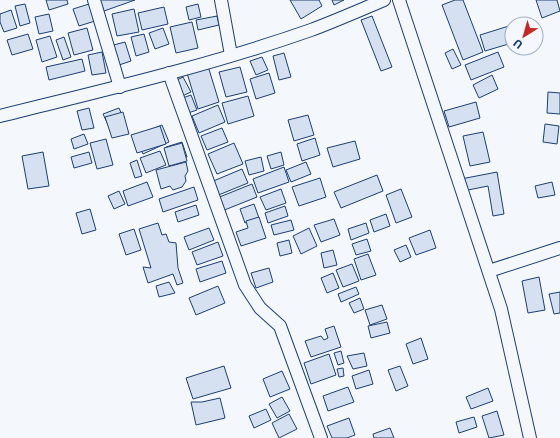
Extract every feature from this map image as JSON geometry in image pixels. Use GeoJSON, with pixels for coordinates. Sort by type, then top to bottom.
{"type":"FeatureCollection","features":[{"type":"Feature","properties":{"kind":"street"},"geometry":{"type":"LineString","coordinates":[[94,0],[120,87]]}},
{"type":"Feature","properties":{"kind":"street"},"geometry":{"type":"LineString","coordinates":[[221,0],[231,55]]}},
{"type":"Feature","properties":{"kind":"street"},"geometry":{"type":"LineString","coordinates":[[0,116],[120,87],[231,55],[311,30],[384,0]]}},
{"type":"Feature","properties":{"kind":"street"},"geometry":{"type":"LineString","coordinates":[[399,0],[501,309],[530,438]]}},
{"type":"Feature","properties":{"kind":"street"},"geometry":{"type":"LineString","coordinates":[[169,73],[246,285],[260,308],[280,326],[321,438]]}},
{"type":"Feature","properties":{"kind":"street"},"geometry":{"type":"LineString","coordinates":[[489,271],[560,248]]}},
{"type":"Feature","properties":{"kind":"building"},"geometry":{"type":"Polygon","coordinates":[[[46,0],[67,0],[68,4],[49,10],[46,0]]]}},
{"type":"Feature","properties":{"kind":"building"},"geometry":{"type":"Polygon","coordinates":[[[100,0],[135,0],[104,11],[100,0]]]}},
{"type":"Feature","properties":{"kind":"building"},"geometry":{"type":"Polygon","coordinates":[[[290,0],[319,0],[322,6],[301,19],[290,0]]]}},
{"type":"Feature","properties":{"kind":"building"},"geometry":{"type":"Polygon","coordinates":[[[332,0],[344,0],[334,5],[332,0]]]}},
{"type":"Feature","properties":{"kind":"building"},"geometry":{"type":"Polygon","coordinates":[[[455,0],[463,0],[483,52],[463,60],[442,5],[455,0]]]}},
{"type":"Feature","properties":{"kind":"building"},"geometry":{"type":"Polygon","coordinates":[[[536,0],[557,0],[560,11],[544,17],[541,16],[536,0]]]}},
{"type":"Feature","properties":{"kind":"building"},"geometry":{"type":"Polygon","coordinates":[[[25,4],[30,23],[20,26],[15,6],[25,4]]]}},
{"type":"Feature","properties":{"kind":"building"},"geometry":{"type":"Polygon","coordinates":[[[89,4],[95,21],[79,26],[73,9],[89,4]]]}},
{"type":"Feature","properties":{"kind":"building"},"geometry":{"type":"Polygon","coordinates":[[[198,4],[201,17],[189,20],[186,7],[198,4]]]}},
{"type":"Feature","properties":{"kind":"building"},"geometry":{"type":"Polygon","coordinates":[[[164,7],[168,24],[142,30],[138,13],[164,7]]]}},
{"type":"Feature","properties":{"kind":"building"},"geometry":{"type":"Polygon","coordinates":[[[134,9],[139,32],[117,36],[112,14],[134,9]]]}},
{"type":"Feature","properties":{"kind":"building"},"geometry":{"type":"Polygon","coordinates":[[[11,10],[17,28],[4,32],[0,22],[0,14],[11,10]]]}},
{"type":"Feature","properties":{"kind":"building"},"geometry":{"type":"Polygon","coordinates":[[[49,14],[53,31],[39,34],[35,17],[49,14]]]}},
{"type":"Feature","properties":{"kind":"building"},"geometry":{"type":"Polygon","coordinates":[[[217,16],[219,25],[198,30],[196,20],[217,16]]]}},
{"type":"Feature","properties":{"kind":"building"},"geometry":{"type":"Polygon","coordinates":[[[372,16],[392,67],[381,71],[361,20],[372,16]]]}},
{"type":"Feature","properties":{"kind":"building"},"geometry":{"type":"Polygon","coordinates":[[[192,22],[198,48],[176,53],[170,27],[192,22]]]}},
{"type":"Feature","properties":{"kind":"building"},"geometry":{"type":"Polygon","coordinates":[[[87,28],[93,50],[74,55],[68,33],[87,28]]]}},
{"type":"Feature","properties":{"kind":"building"},"geometry":{"type":"Polygon","coordinates":[[[163,28],[169,44],[155,49],[149,33],[163,28]]]}},
{"type":"Feature","properties":{"kind":"building"},"geometry":{"type":"Polygon","coordinates":[[[504,28],[504,45],[485,51],[480,35],[504,28]]]}},
{"type":"Feature","properties":{"kind":"building"},"geometry":{"type":"Polygon","coordinates":[[[28,34],[33,49],[12,55],[7,40],[28,34]]]}},
{"type":"Feature","properties":{"kind":"building"},"geometry":{"type":"Polygon","coordinates":[[[144,34],[149,52],[136,56],[131,37],[144,34]]]}},
{"type":"Feature","properties":{"kind":"building"},"geometry":{"type":"Polygon","coordinates":[[[50,36],[57,57],[42,62],[36,40],[50,36]]]}},
{"type":"Feature","properties":{"kind":"building"},"geometry":{"type":"Polygon","coordinates":[[[64,37],[71,57],[63,60],[56,40],[64,37]]]}},
{"type":"Feature","properties":{"kind":"building"},"geometry":{"type":"Polygon","coordinates":[[[125,42],[131,61],[116,66],[110,46],[125,42]]]}},
{"type":"Feature","properties":{"kind":"building"},"geometry":{"type":"Polygon","coordinates":[[[453,49],[461,65],[452,69],[445,53],[453,49]]]}},
{"type":"Feature","properties":{"kind":"building"},"geometry":{"type":"Polygon","coordinates":[[[102,52],[106,73],[92,75],[88,55],[102,52]]]}},
{"type":"Feature","properties":{"kind":"building"},"geometry":{"type":"Polygon","coordinates":[[[498,52],[504,67],[471,80],[465,65],[498,52]]]}},
{"type":"Feature","properties":{"kind":"building"},"geometry":{"type":"Polygon","coordinates":[[[284,53],[291,77],[279,80],[273,56],[284,53]]]}},
{"type":"Feature","properties":{"kind":"building"},"geometry":{"type":"Polygon","coordinates":[[[262,57],[268,70],[256,75],[250,61],[262,57]]]}},
{"type":"Feature","properties":{"kind":"building"},"geometry":{"type":"Polygon","coordinates":[[[82,59],[85,71],[49,80],[46,67],[82,59]]]}},
{"type":"Feature","properties":{"kind":"building"},"geometry":{"type":"Polygon","coordinates":[[[208,66],[219,102],[198,109],[187,73],[208,66]]]}},
{"type":"Feature","properties":{"kind":"building"},"geometry":{"type":"Polygon","coordinates":[[[240,67],[247,92],[226,97],[219,72],[240,67]]]}},
{"type":"Feature","properties":{"kind":"building"},"geometry":{"type":"Polygon","coordinates":[[[269,73],[275,93],[256,99],[250,79],[269,73]]]}},
{"type":"Feature","properties":{"kind":"building"},"geometry":{"type":"Polygon","coordinates":[[[492,75],[498,89],[479,98],[473,85],[492,75]]]}},
{"type":"Feature","properties":{"kind":"building"},"geometry":{"type":"Polygon","coordinates":[[[183,77],[191,92],[180,97],[173,82],[183,77]]]}},
{"type":"Feature","properties":{"kind":"building"},"geometry":{"type":"Polygon","coordinates":[[[548,92],[560,93],[560,114],[547,113],[548,92]]]}},
{"type":"Feature","properties":{"kind":"building"},"geometry":{"type":"Polygon","coordinates":[[[191,95],[197,110],[185,114],[180,99],[191,95]]]}},
{"type":"Feature","properties":{"kind":"building"},"geometry":{"type":"Polygon","coordinates":[[[248,96],[254,116],[228,124],[222,103],[248,96]]]}},
{"type":"Feature","properties":{"kind":"building"},"geometry":{"type":"Polygon","coordinates":[[[476,102],[480,118],[449,127],[444,111],[476,102]]]}},
{"type":"Feature","properties":{"kind":"building"},"geometry":{"type":"Polygon","coordinates":[[[218,105],[225,122],[199,133],[192,116],[218,105]]]}},
{"type":"Feature","properties":{"kind":"building"},"geometry":{"type":"Polygon","coordinates":[[[89,108],[94,128],[82,130],[77,111],[89,108]]]}},
{"type":"Feature","properties":{"kind":"building"},"geometry":{"type":"Polygon","coordinates":[[[119,108],[125,122],[110,129],[103,114],[119,108]]]}},
{"type":"Feature","properties":{"kind":"building"},"geometry":{"type":"Polygon","coordinates":[[[123,112],[129,134],[112,138],[105,117],[123,112]]]}},
{"type":"Feature","properties":{"kind":"building"},"geometry":{"type":"Polygon","coordinates":[[[308,115],[314,135],[294,141],[288,120],[308,115]]]}},
{"type":"Feature","properties":{"kind":"building"},"geometry":{"type":"Polygon","coordinates":[[[545,124],[559,126],[557,144],[543,142],[545,124]]]}},
{"type":"Feature","properties":{"kind":"building"},"geometry":{"type":"Polygon","coordinates":[[[162,125],[169,142],[143,154],[135,136],[162,125]]]}},
{"type":"Feature","properties":{"kind":"building"},"geometry":{"type":"Polygon","coordinates":[[[160,126],[166,144],[137,153],[131,135],[160,126]]]}},
{"type":"Feature","properties":{"kind":"building"},"geometry":{"type":"Polygon","coordinates":[[[222,128],[228,142],[207,150],[201,136],[222,128]]]}},
{"type":"Feature","properties":{"kind":"building"},"geometry":{"type":"Polygon","coordinates":[[[483,132],[490,162],[470,166],[463,136],[483,132]]]}},
{"type":"Feature","properties":{"kind":"building"},"geometry":{"type":"Polygon","coordinates":[[[84,134],[88,144],[74,149],[71,139],[84,134]]]}},
{"type":"Feature","properties":{"kind":"building"},"geometry":{"type":"Polygon","coordinates":[[[315,138],[320,155],[302,161],[297,144],[315,138]]]}},
{"type":"Feature","properties":{"kind":"building"},"geometry":{"type":"Polygon","coordinates":[[[106,139],[113,165],[97,169],[90,143],[106,139]]]}},
{"type":"Feature","properties":{"kind":"building"},"geometry":{"type":"Polygon","coordinates":[[[355,141],[360,159],[333,167],[327,148],[355,141]]]}},
{"type":"Feature","properties":{"kind":"building"},"geometry":{"type":"Polygon","coordinates":[[[182,142],[187,157],[171,163],[166,147],[182,142]]]}},
{"type":"Feature","properties":{"kind":"building"},"geometry":{"type":"Polygon","coordinates":[[[182,143],[187,161],[169,166],[164,148],[182,143]]]}},
{"type":"Feature","properties":{"kind":"building"},"geometry":{"type":"Polygon","coordinates":[[[234,143],[243,164],[217,174],[208,154],[234,143]]]}},
{"type":"Feature","properties":{"kind":"building"},"geometry":{"type":"Polygon","coordinates":[[[160,151],[166,165],[146,173],[140,158],[160,151]]]}},
{"type":"Feature","properties":{"kind":"building"},"geometry":{"type":"Polygon","coordinates":[[[43,152],[49,186],[28,189],[22,156],[43,152]]]}},
{"type":"Feature","properties":{"kind":"building"},"geometry":{"type":"Polygon","coordinates":[[[89,152],[92,163],[74,168],[71,157],[89,152]]]}},
{"type":"Feature","properties":{"kind":"building"},"geometry":{"type":"Polygon","coordinates":[[[281,152],[284,165],[271,169],[267,156],[281,152]]]}},
{"type":"Feature","properties":{"kind":"building"},"geometry":{"type":"Polygon","coordinates":[[[261,157],[264,171],[249,175],[245,161],[261,157]]]}},
{"type":"Feature","properties":{"kind":"building"},"geometry":{"type":"Polygon","coordinates":[[[137,160],[142,176],[135,178],[130,163],[137,160]]]}},
{"type":"Feature","properties":{"kind":"building"},"geometry":{"type":"Polygon","coordinates":[[[186,162],[188,171],[185,176],[186,181],[182,187],[173,190],[170,186],[161,189],[156,170],[186,162]]]}},
{"type":"Feature","properties":{"kind":"building"},"geometry":{"type":"Polygon","coordinates":[[[306,162],[311,174],[291,182],[286,170],[306,162]]]}},
{"type":"Feature","properties":{"kind":"building"},"geometry":{"type":"Polygon","coordinates":[[[284,167],[289,182],[258,193],[253,179],[284,167]]]}},
{"type":"Feature","properties":{"kind":"building"},"geometry":{"type":"Polygon","coordinates":[[[242,169],[248,183],[216,196],[211,182],[242,169]]]}},
{"type":"Feature","properties":{"kind":"building"},"geometry":{"type":"Polygon","coordinates":[[[497,172],[504,214],[493,216],[488,186],[463,191],[461,179],[497,172]]]}},
{"type":"Feature","properties":{"kind":"building"},"geometry":{"type":"Polygon","coordinates":[[[377,175],[383,191],[341,208],[334,192],[377,175]]]}},
{"type":"Feature","properties":{"kind":"building"},"geometry":{"type":"Polygon","coordinates":[[[320,178],[326,197],[299,206],[292,187],[320,178]]]}},
{"type":"Feature","properties":{"kind":"building"},"geometry":{"type":"Polygon","coordinates":[[[147,182],[153,197],[128,206],[123,191],[147,182]]]}},
{"type":"Feature","properties":{"kind":"building"},"geometry":{"type":"Polygon","coordinates":[[[552,182],[555,195],[538,198],[535,186],[552,182]]]}},
{"type":"Feature","properties":{"kind":"building"},"geometry":{"type":"Polygon","coordinates":[[[252,184],[257,197],[222,211],[217,198],[252,184]]]}},
{"type":"Feature","properties":{"kind":"building"},"geometry":{"type":"Polygon","coordinates":[[[194,187],[198,200],[163,212],[159,199],[194,187]]]}},
{"type":"Feature","properties":{"kind":"building"},"geometry":{"type":"Polygon","coordinates":[[[281,189],[286,203],[266,210],[260,197],[281,189]]]}},
{"type":"Feature","properties":{"kind":"building"},"geometry":{"type":"Polygon","coordinates":[[[401,189],[412,217],[396,223],[386,195],[401,189]]]}},
{"type":"Feature","properties":{"kind":"building"},"geometry":{"type":"Polygon","coordinates":[[[119,191],[125,204],[114,209],[108,196],[119,191]]]}},
{"type":"Feature","properties":{"kind":"building"},"geometry":{"type":"Polygon","coordinates":[[[254,204],[259,218],[245,223],[240,209],[254,204]]]}},
{"type":"Feature","properties":{"kind":"building"},"geometry":{"type":"Polygon","coordinates":[[[196,205],[199,215],[178,222],[175,212],[196,205]]]}},
{"type":"Feature","properties":{"kind":"building"},"geometry":{"type":"Polygon","coordinates":[[[285,206],[288,216],[268,223],[265,213],[285,206]]]}},
{"type":"Feature","properties":{"kind":"building"},"geometry":{"type":"Polygon","coordinates":[[[90,209],[96,230],[82,234],[76,213],[90,209]]]}},
{"type":"Feature","properties":{"kind":"building"},"geometry":{"type":"Polygon","coordinates":[[[386,214],[390,226],[374,232],[370,220],[386,214]]]}},
{"type":"Feature","properties":{"kind":"building"},"geometry":{"type":"Polygon","coordinates":[[[259,217],[266,238],[241,246],[236,232],[248,228],[246,221],[259,217]]]}},
{"type":"Feature","properties":{"kind":"building"},"geometry":{"type":"Polygon","coordinates":[[[334,219],[340,235],[321,242],[314,225],[334,219]]]}},
{"type":"Feature","properties":{"kind":"building"},"geometry":{"type":"Polygon","coordinates":[[[291,220],[294,230],[274,235],[271,225],[291,220]]]}},
{"type":"Feature","properties":{"kind":"building"},"geometry":{"type":"Polygon","coordinates":[[[158,223],[162,235],[166,234],[169,242],[176,243],[178,268],[183,283],[177,285],[173,274],[148,283],[143,267],[151,268],[139,229],[158,223]]]}},
{"type":"Feature","properties":{"kind":"building"},"geometry":{"type":"Polygon","coordinates":[[[366,223],[369,233],[351,240],[348,229],[366,223]]]}},
{"type":"Feature","properties":{"kind":"building"},"geometry":{"type":"Polygon","coordinates":[[[209,228],[214,240],[189,250],[184,237],[209,228]]]}},
{"type":"Feature","properties":{"kind":"building"},"geometry":{"type":"Polygon","coordinates":[[[309,228],[317,246],[301,254],[293,236],[309,228]]]}},
{"type":"Feature","properties":{"kind":"building"},"geometry":{"type":"Polygon","coordinates":[[[134,229],[141,250],[126,255],[119,234],[134,229]]]}},
{"type":"Feature","properties":{"kind":"building"},"geometry":{"type":"Polygon","coordinates":[[[430,230],[436,248],[416,255],[409,238],[430,230]]]}},
{"type":"Feature","properties":{"kind":"building"},"geometry":{"type":"Polygon","coordinates":[[[367,239],[371,251],[356,255],[352,244],[367,239]]]}},
{"type":"Feature","properties":{"kind":"building"},"geometry":{"type":"Polygon","coordinates":[[[289,240],[292,253],[280,256],[277,243],[289,240]]]}},
{"type":"Feature","properties":{"kind":"building"},"geometry":{"type":"Polygon","coordinates":[[[218,242],[223,256],[197,265],[192,252],[218,242]]]}},
{"type":"Feature","properties":{"kind":"building"},"geometry":{"type":"Polygon","coordinates":[[[406,245],[411,257],[400,262],[394,250],[406,245]]]}},
{"type":"Feature","properties":{"kind":"building"},"geometry":{"type":"Polygon","coordinates":[[[333,250],[337,265],[324,268],[321,253],[333,250]]]}},
{"type":"Feature","properties":{"kind":"building"},"geometry":{"type":"Polygon","coordinates":[[[368,254],[376,275],[361,280],[354,259],[368,254]]]}},
{"type":"Feature","properties":{"kind":"building"},"geometry":{"type":"Polygon","coordinates":[[[222,261],[226,273],[200,282],[196,269],[222,261]]]}},
{"type":"Feature","properties":{"kind":"building"},"geometry":{"type":"Polygon","coordinates":[[[352,264],[359,281],[343,287],[336,270],[352,264]]]}},
{"type":"Feature","properties":{"kind":"building"},"geometry":{"type":"Polygon","coordinates":[[[269,268],[273,282],[256,288],[251,273],[269,268]]]}},
{"type":"Feature","properties":{"kind":"building"},"geometry":{"type":"Polygon","coordinates":[[[333,273],[339,288],[327,293],[321,278],[333,273]]]}},
{"type":"Feature","properties":{"kind":"building"},"geometry":{"type":"Polygon","coordinates":[[[539,277],[545,310],[528,313],[522,281],[539,277]]]}},
{"type":"Feature","properties":{"kind":"building"},"geometry":{"type":"Polygon","coordinates":[[[169,282],[175,293],[159,297],[156,286],[169,282]]]}},
{"type":"Feature","properties":{"kind":"building"},"geometry":{"type":"Polygon","coordinates":[[[218,286],[225,303],[196,315],[189,298],[218,286]]]}},
{"type":"Feature","properties":{"kind":"building"},"geometry":{"type":"Polygon","coordinates":[[[356,287],[359,294],[341,302],[338,294],[356,287]]]}},
{"type":"Feature","properties":{"kind":"building"},"geometry":{"type":"Polygon","coordinates":[[[560,292],[560,313],[554,314],[549,294],[560,292]]]}},
{"type":"Feature","properties":{"kind":"building"},"geometry":{"type":"Polygon","coordinates":[[[360,298],[364,309],[354,313],[349,303],[360,298]]]}},
{"type":"Feature","properties":{"kind":"building"},"geometry":{"type":"Polygon","coordinates":[[[382,305],[387,319],[370,325],[365,310],[382,305]]]}},
{"type":"Feature","properties":{"kind":"building"},"geometry":{"type":"Polygon","coordinates":[[[387,322],[390,333],[371,338],[368,326],[387,322]]]}},
{"type":"Feature","properties":{"kind":"building"},"geometry":{"type":"Polygon","coordinates":[[[334,326],[341,347],[311,357],[305,341],[321,336],[324,340],[328,338],[325,329],[334,326]]]}},
{"type":"Feature","properties":{"kind":"building"},"geometry":{"type":"Polygon","coordinates":[[[421,338],[428,359],[413,364],[406,344],[421,338]]]}},
{"type":"Feature","properties":{"kind":"building"},"geometry":{"type":"Polygon","coordinates":[[[341,351],[344,363],[338,365],[334,353],[341,351]]]}},
{"type":"Feature","properties":{"kind":"building"},"geometry":{"type":"Polygon","coordinates":[[[364,353],[367,366],[353,369],[347,356],[364,353]]]}},
{"type":"Feature","properties":{"kind":"building"},"geometry":{"type":"Polygon","coordinates":[[[329,354],[336,375],[311,384],[304,363],[329,354]]]}},
{"type":"Feature","properties":{"kind":"building"},"geometry":{"type":"Polygon","coordinates":[[[224,366],[231,388],[193,399],[186,378],[224,366]]]}},
{"type":"Feature","properties":{"kind":"building"},"geometry":{"type":"Polygon","coordinates":[[[400,366],[408,386],[396,391],[388,370],[400,366]]]}},
{"type":"Feature","properties":{"kind":"building"},"geometry":{"type":"Polygon","coordinates":[[[343,368],[344,376],[339,377],[337,369],[343,368]]]}},
{"type":"Feature","properties":{"kind":"building"},"geometry":{"type":"Polygon","coordinates":[[[369,370],[373,384],[356,389],[352,376],[369,370]]]}},
{"type":"Feature","properties":{"kind":"building"},"geometry":{"type":"Polygon","coordinates":[[[282,371],[290,389],[270,397],[263,379],[282,371]]]}},
{"type":"Feature","properties":{"kind":"building"},"geometry":{"type":"Polygon","coordinates":[[[348,387],[354,402],[328,411],[323,396],[348,387]]]}},
{"type":"Feature","properties":{"kind":"building"},"geometry":{"type":"Polygon","coordinates":[[[488,388],[493,401],[471,409],[466,397],[488,388]]]}},
{"type":"Feature","properties":{"kind":"building"},"geometry":{"type":"Polygon","coordinates":[[[282,397],[290,411],[277,418],[269,404],[282,397]]]}},
{"type":"Feature","properties":{"kind":"building"},"geometry":{"type":"Polygon","coordinates":[[[220,398],[225,418],[196,425],[191,402],[202,402],[220,398]]]}},
{"type":"Feature","properties":{"kind":"building"},"geometry":{"type":"Polygon","coordinates":[[[266,409],[271,420],[254,428],[249,416],[266,409]]]}},
{"type":"Feature","properties":{"kind":"building"},"geometry":{"type":"Polygon","coordinates":[[[497,411],[504,435],[489,438],[482,416],[497,411]]]}},
{"type":"Feature","properties":{"kind":"building"},"geometry":{"type":"Polygon","coordinates":[[[289,414],[297,429],[279,438],[272,423],[289,414]]]}},
{"type":"Feature","properties":{"kind":"building"},"geometry":{"type":"Polygon","coordinates":[[[474,417],[477,427],[459,433],[456,422],[474,417]]]}},
{"type":"Feature","properties":{"kind":"building"},"geometry":{"type":"Polygon","coordinates":[[[349,418],[355,435],[347,438],[332,438],[327,426],[349,418]]]}},
{"type":"Feature","properties":{"kind":"building"},"geometry":{"type":"Polygon","coordinates":[[[390,428],[394,438],[374,438],[373,434],[390,428]]]}}]}
